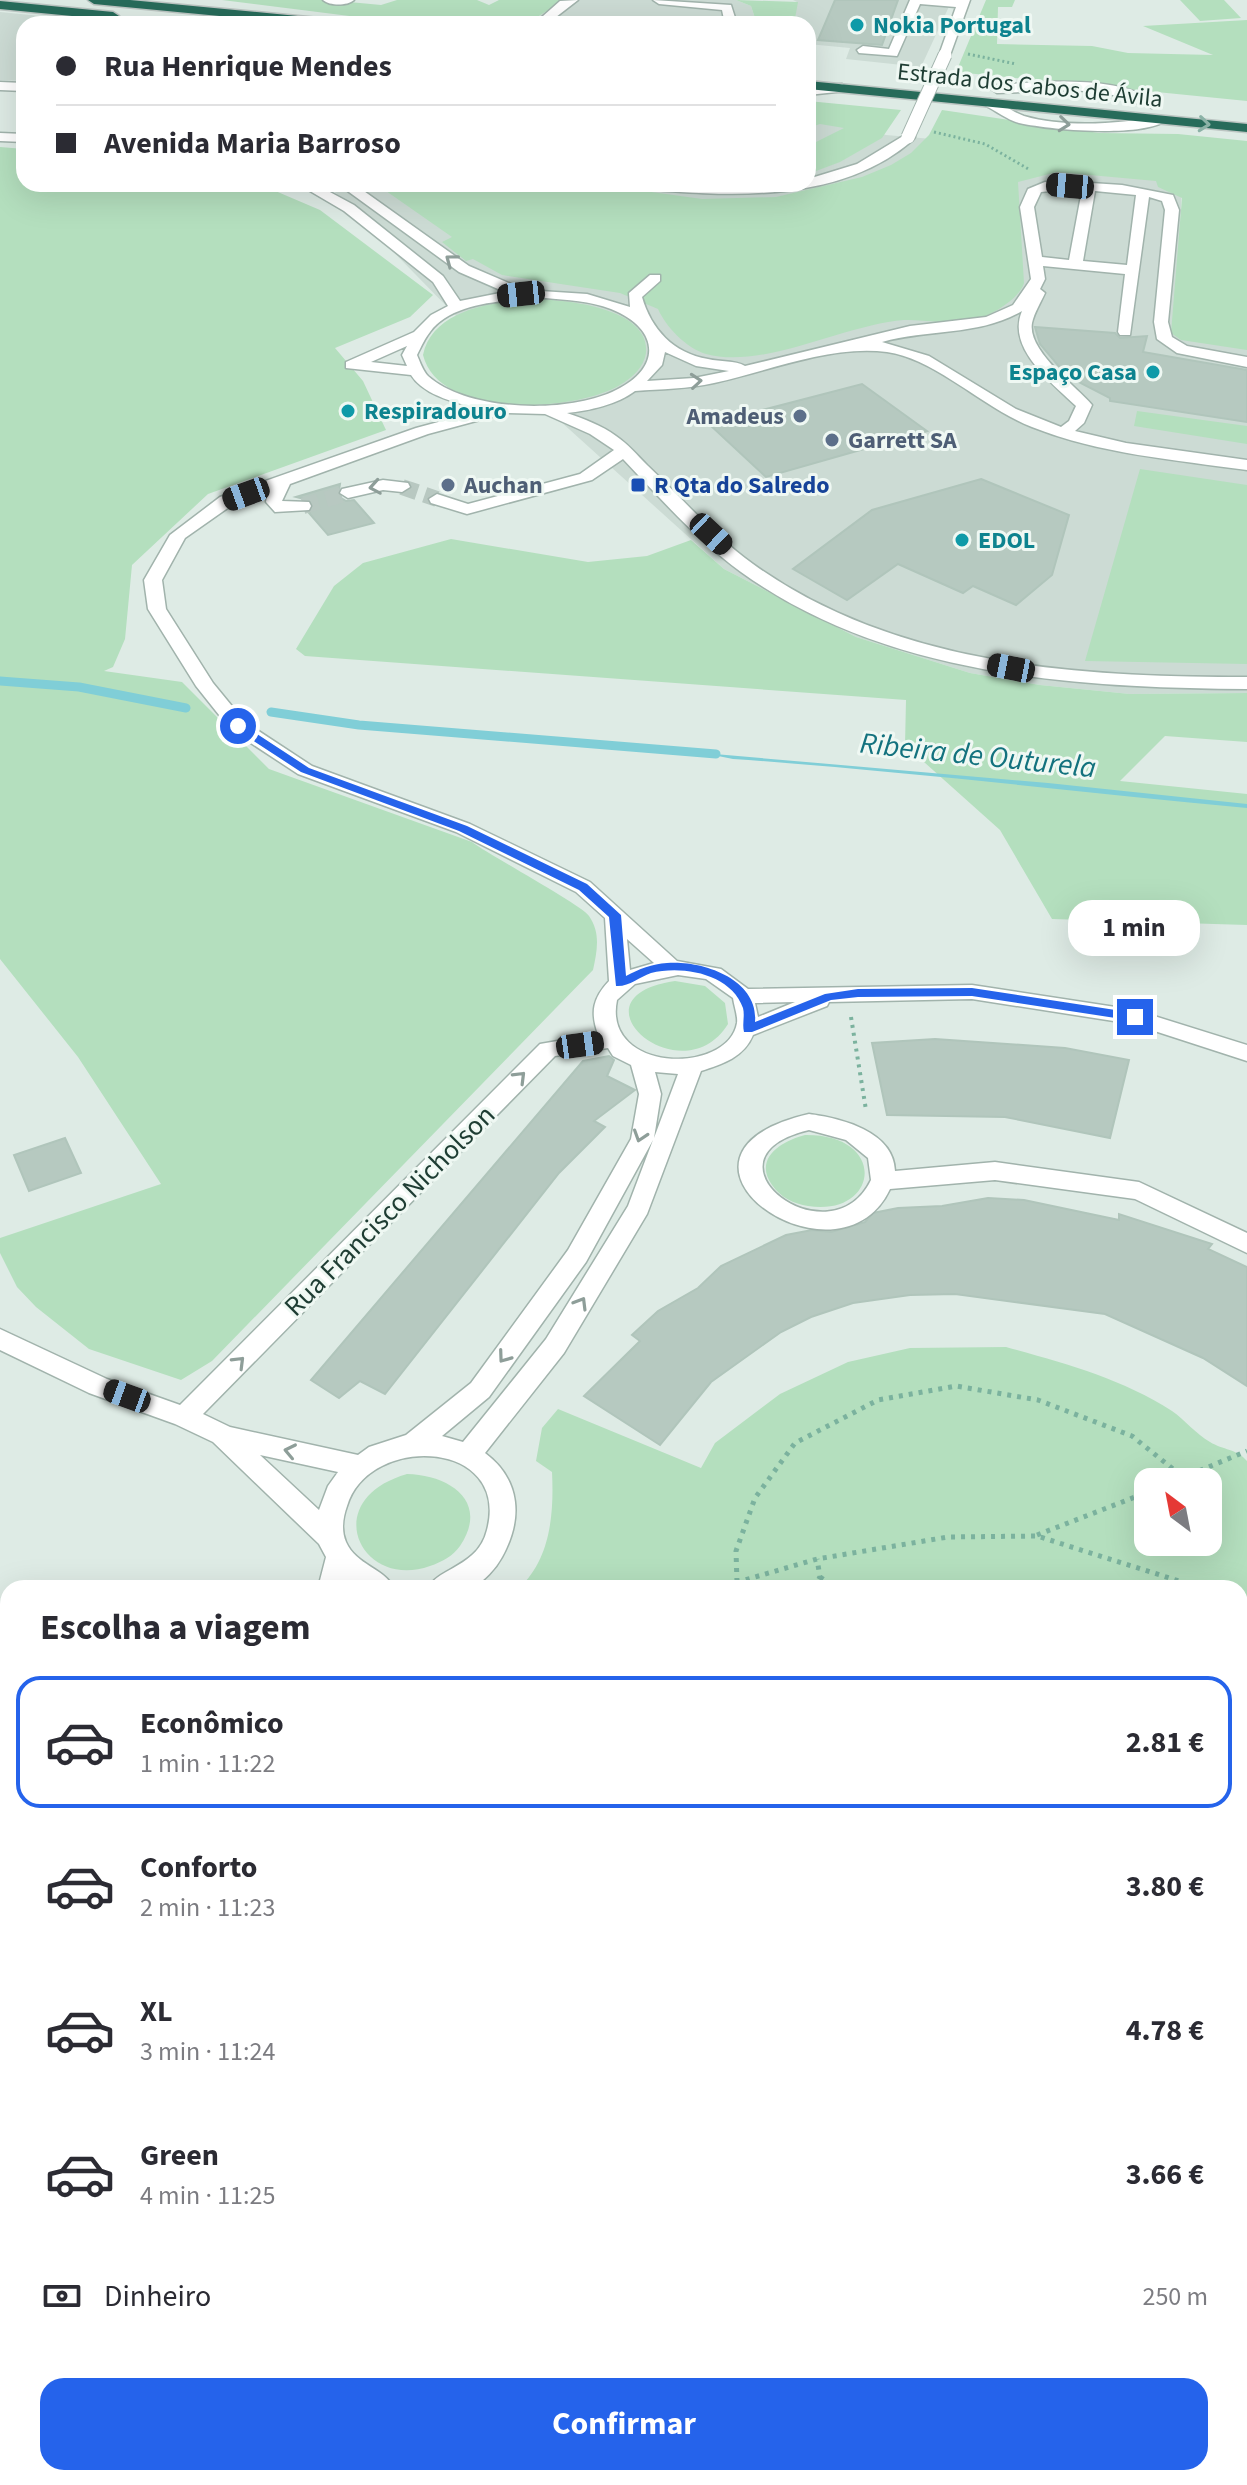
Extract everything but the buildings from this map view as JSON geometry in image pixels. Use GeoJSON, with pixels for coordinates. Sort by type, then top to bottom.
{"type":"FeatureCollection","features":[{"type":"Feature","properties":{"kind":"highway"},"geometry":{"type":"LineString","coordinates":[[94,0],[257,16]]}},
{"type":"Feature","properties":{"kind":"highway"},"geometry":{"type":"LineString","coordinates":[[211,0],[291,16]]}},
{"type":"Feature","properties":{"kind":"highway"},"geometry":{"type":"LineString","coordinates":[[0,5],[111,16]]}},
{"type":"Feature","properties":{"kind":"highway","name":"Estrada dos Cabos de Ávila"},"geometry":{"type":"LineString","coordinates":[[816,72],[1234,112]]}},
{"type":"Feature","properties":{"kind":"highway","name":"Estrada dos Cabos de Ávila"},"geometry":{"type":"LineString","coordinates":[[842,88],[990,103]]}},
{"type":"Feature","properties":{"kind":"highway","name":"Estrada dos Cabos de Ávila"},"geometry":{"type":"LineString","coordinates":[[1161,120],[1247,128]]}},
{"type":"Feature","properties":{"kind":"street"},"geometry":{"type":"LineString","coordinates":[[329,0],[348,0]]}},
{"type":"Feature","properties":{"kind":"street"},"geometry":{"type":"LineString","coordinates":[[549,16],[572,0]]}},
{"type":"Feature","properties":{"kind":"street"},"geometry":{"type":"LineString","coordinates":[[659,0],[723,3]]}},
{"type":"Feature","properties":{"kind":"street"},"geometry":{"type":"LineString","coordinates":[[816,180],[865,167],[896,148],[911,133],[964,2],[917,0],[893,53],[863,50]]}},
{"type":"Feature","properties":{"kind":"street"},"geometry":{"type":"LineString","coordinates":[[816,88],[842,88]]}},
{"type":"Feature","properties":{"kind":"street"},"geometry":{"type":"LineString","coordinates":[[990,103],[1020,119],[1067,125],[1120,128],[1161,120]]}},
{"type":"Feature","properties":{"kind":"street"},"geometry":{"type":"LineString","coordinates":[[1063,433],[1076,423],[1084,405],[1038,360],[1026,337],[1024,324],[1040,289],[1027,207],[1035,189],[1052,185],[1160,195],[1171,204],[1161,322],[1165,339],[1182,350],[1247,362]]}},
{"type":"Feature","properties":{"kind":"street"},"geometry":{"type":"LineString","coordinates":[[1075,265],[1089,188]]}},
{"type":"Feature","properties":{"kind":"street"},"geometry":{"type":"LineString","coordinates":[[320,192],[349,208],[438,279],[457,308]]}},
{"type":"Feature","properties":{"kind":"street"},"geometry":{"type":"LineString","coordinates":[[356,192],[464,269],[521,294]]}},
{"type":"Feature","properties":{"kind":"street"},"geometry":{"type":"LineString","coordinates":[[1125,332],[1143,193]]}},
{"type":"Feature","properties":{"kind":"street"},"geometry":{"type":"LineString","coordinates":[[1037,261],[1133,270]]}},
{"type":"Feature","properties":{"kind":"street"},"geometry":{"type":"LineString","coordinates":[[641,321],[634,296],[655,278]]}},
{"type":"Feature","properties":{"kind":"street"},"geometry":{"type":"LineString","coordinates":[[434,402],[500,410],[550,411],[597,403],[634,386],[708,380],[921,329],[983,325],[1020,304],[1035,289],[1038,279]]}},
{"type":"Feature","properties":{"kind":"street"},"geometry":{"type":"LineString","coordinates":[[416,371],[351,365],[417,336],[440,316],[457,308],[521,294],[589,299],[627,312],[641,321],[657,342],[701,363],[756,369]]}},
{"type":"Feature","properties":{"kind":"street"},"geometry":{"type":"LineString","coordinates":[[417,336],[411,359],[434,402]]}},
{"type":"Feature","properties":{"kind":"street"},"geometry":{"type":"LineString","coordinates":[[634,386],[655,365],[657,342]]}},
{"type":"Feature","properties":{"kind":"street"},"geometry":{"type":"LineString","coordinates":[[842,349],[874,346],[906,352],[1008,411],[1063,433],[1089,440],[1247,465]]}},
{"type":"Feature","properties":{"kind":"street"},"geometry":{"type":"LineString","coordinates":[[422,431],[434,402]]}},
{"type":"Feature","properties":{"kind":"street"},"geometry":{"type":"LineString","coordinates":[[597,403],[617,445]]}},
{"type":"Feature","properties":{"kind":"street"},"geometry":{"type":"LineString","coordinates":[[500,410],[422,431],[226,501],[178,535],[153,580],[157,609],[205,686],[238,726],[305,770],[463,828],[583,887],[670,966]]}},
{"type":"Feature","properties":{"kind":"street"},"geometry":{"type":"LineString","coordinates":[[550,411],[617,445],[747,568],[803,601],[855,625],[950,656],[1041,674],[1124,682],[1247,683]]}},
{"type":"Feature","properties":{"kind":"street"},"geometry":{"type":"LineString","coordinates":[[437,499],[467,509],[586,477],[617,445]]}},
{"type":"Feature","properties":{"kind":"street"},"geometry":{"type":"LineString","coordinates":[[283,481],[274,502],[281,508],[303,506]]}},
{"type":"Feature","properties":{"kind":"street"},"geometry":{"type":"LineString","coordinates":[[348,493],[383,485],[402,487]]}},
{"type":"Feature","properties":{"kind":"street"},"geometry":{"type":"LineString","coordinates":[[615,915],[620,983]]}},
{"type":"Feature","properties":{"kind":"street"},"geometry":{"type":"LineString","coordinates":[[670,966],[706,971],[729,981],[743,996],[750,1011],[748,1029],[742,1041],[726,1055],[692,1066],[665,1067],[641,1061],[611,1040],[602,1015],[607,998],[620,983],[646,970],[670,966]]}},
{"type":"Feature","properties":{"kind":"street"},"geometry":{"type":"LineString","coordinates":[[743,996],[972,992],[1135,1017],[1247,1053]]}},
{"type":"Feature","properties":{"kind":"street"},"geometry":{"type":"LineString","coordinates":[[748,1029],[838,996]]}},
{"type":"Feature","properties":{"kind":"street","name":"Rua Francisco Nicholson"},"geometry":{"type":"LineString","coordinates":[[184,1417],[548,1049],[611,1040]]}},
{"type":"Feature","properties":{"kind":"street"},"geometry":{"type":"LineString","coordinates":[[413,1445],[480,1390],[577,1256],[642,1139],[650,1094],[641,1061]]}},
{"type":"Feature","properties":{"kind":"street"},"geometry":{"type":"LineString","coordinates":[[468,1455],[555,1346],[639,1208],[692,1066]]}},
{"type":"Feature","properties":{"kind":"street"},"geometry":{"type":"LineString","coordinates":[[809,1122],[834,1124],[856,1133],[872,1146],[882,1163],[883,1181],[874,1198],[858,1211],[836,1218],[811,1220],[766,1201],[754,1185],[750,1168],[754,1150],[767,1136],[786,1126],[809,1122]]}},
{"type":"Feature","properties":{"kind":"street"},"geometry":{"type":"LineString","coordinates":[[883,1181],[995,1171],[1139,1191],[1247,1244]]}},
{"type":"Feature","properties":{"kind":"street"},"geometry":{"type":"LineString","coordinates":[[0,1339],[98,1386],[184,1417],[222,1435],[359,1466]]}},
{"type":"Feature","properties":{"kind":"street"},"geometry":{"type":"LineString","coordinates":[[222,1435],[264,1471],[360,1580]]}},
{"type":"Feature","properties":{"kind":"street"},"geometry":{"type":"LineString","coordinates":[[332,1580],[334,1547],[329,1510],[340,1486],[359,1466],[384,1452],[413,1445],[442,1446],[468,1455],[489,1471],[503,1493],[506,1518],[499,1543],[483,1565],[463,1580]]}},
{"type":"Feature","properties":{"kind":"path"},"geometry":{"type":"LineString","coordinates":[[963,53],[1016,63]]}},
{"type":"Feature","properties":{"kind":"path"},"geometry":{"type":"LineString","coordinates":[[911,133],[969,136],[1001,148],[1030,170],[1045,173],[1052,185]]}},
{"type":"Feature","properties":{"kind":"path"},"geometry":{"type":"LineString","coordinates":[[838,996],[872,1146]]}},
{"type":"Feature","properties":{"kind":"path"},"geometry":{"type":"LineString","coordinates":[[737,1580],[736,1551],[755,1498],[795,1443],[878,1400],[956,1386],[1038,1400],[1132,1436],[1172,1468]]}},
{"type":"Feature","properties":{"kind":"path"},"geometry":{"type":"LineString","coordinates":[[1205,1468],[1247,1451]]}},
{"type":"Feature","properties":{"kind":"path"},"geometry":{"type":"LineString","coordinates":[[1037,1536],[1134,1498]]}},
{"type":"Feature","properties":{"kind":"path"},"geometry":{"type":"LineString","coordinates":[[744,1580],[817,1559],[948,1537],[1037,1536],[1176,1580]]}},
{"type":"Feature","properties":{"kind":"path"},"geometry":{"type":"LineString","coordinates":[[817,1559],[818,1580]]}},
{"type":"Feature","properties":{"kind":"path"},"geometry":{"type":"LineString","coordinates":[[820,1577],[824,1580]]}},
{"type":"Feature","properties":{"kind":"shaded area"},"geometry":{"type":"Polygon","coordinates":[[[564,0],[736,0],[751,6],[754,16],[539,16],[564,0]]]}},
{"type":"Feature","properties":{"kind":"shaded area"},"geometry":{"type":"Polygon","coordinates":[[[793,0],[952,0],[921,67],[846,59],[850,48],[816,45],[816,16],[795,16],[797,2],[793,0]]]}},
{"type":"Feature","properties":{"kind":"shaded area"},"geometry":{"type":"Polygon","coordinates":[[[0,12],[40,16],[16,16],[16,81],[0,80],[0,12]]]}},
{"type":"Feature","properties":{"kind":"shaded area"},"geometry":{"type":"Polygon","coordinates":[[[816,114],[886,135],[1183,161],[1176,330],[1247,342],[1247,693],[1130,694],[1040,685],[970,673],[856,637],[724,569],[549,411],[335,192],[816,192],[816,114]]]}},
{"type":"Feature","properties":{"kind":"green space"},"geometry":{"type":"Polygon","coordinates":[[[222,0],[328,0],[381,5],[397,0],[477,0],[489,5],[499,0],[564,0],[539,16],[349,16],[222,0]]]}},
{"type":"Feature","properties":{"kind":"green space"},"geometry":{"type":"Polygon","coordinates":[[[736,0],[798,2],[795,16],[754,16],[751,6],[736,0]]]}},
{"type":"Feature","properties":{"kind":"green space"},"geometry":{"type":"Polygon","coordinates":[[[986,0],[1015,0],[1012,7],[998,7],[997,44],[1092,46],[1128,53],[1213,55],[1143,26],[1247,20],[1247,101],[956,72],[986,0]]]}},
{"type":"Feature","properties":{"kind":"green space"},"geometry":{"type":"Polygon","coordinates":[[[1180,0],[1224,0],[1241,18],[1200,21],[1180,0]]]}},
{"type":"Feature","properties":{"kind":"green space"},"geometry":{"type":"Polygon","coordinates":[[[816,102],[901,110],[882,138],[840,162],[816,171],[816,142],[844,128],[816,125],[816,102]]]}},
{"type":"Feature","properties":{"kind":"green space"},"geometry":{"type":"Polygon","coordinates":[[[942,110],[1099,133],[1178,134],[1247,141],[1247,350],[1181,340],[1171,333],[1182,198],[1158,187],[1156,181],[1057,172],[1018,182],[1024,283],[1012,300],[984,317],[960,322],[904,320],[881,323],[778,351],[728,357],[706,354],[691,347],[671,330],[658,309],[620,293],[502,275],[473,259],[466,261],[442,242],[452,237],[387,192],[652,192],[702,199],[776,197],[816,192],[816,188],[862,177],[911,153],[929,135],[942,110]]]}},
{"type":"Feature","properties":{"kind":"green space"},"geometry":{"type":"Polygon","coordinates":[[[0,147],[16,148],[16,192],[278,192],[320,210],[433,295],[410,317],[335,348],[363,381],[386,430],[208,494],[132,565],[125,639],[113,667],[104,671],[182,682],[269,769],[472,842],[554,892],[583,911],[593,922],[597,949],[593,970],[212,1361],[181,1380],[89,1349],[36,1307],[17,1287],[0,1253],[0,1238],[161,1184],[78,1057],[0,959],[0,147]]]}},
{"type":"Feature","properties":{"kind":"green space"},"geometry":{"type":"Polygon","coordinates":[[[529,299],[581,304],[619,315],[634,325],[644,337],[646,353],[643,363],[620,385],[599,394],[542,405],[480,400],[454,391],[434,376],[423,355],[438,328],[466,311],[529,299]]]}},
{"type":"Feature","properties":{"kind":"green space"},"geometry":{"type":"Polygon","coordinates":[[[1137,411],[1247,426],[1247,444],[1134,426],[1137,411]]]}},
{"type":"Feature","properties":{"kind":"green space"},"geometry":{"type":"Polygon","coordinates":[[[1140,469],[1247,485],[1247,664],[1085,661],[1140,469]]]}},
{"type":"Feature","properties":{"kind":"green space"},"geometry":{"type":"Polygon","coordinates":[[[451,539],[588,562],[647,556],[691,540],[724,569],[856,637],[970,673],[1040,685],[1130,694],[1247,693],[1247,742],[1165,736],[1120,781],[1247,794],[1247,925],[1052,919],[1000,830],[905,745],[906,700],[305,656],[296,649],[334,586],[363,563],[451,539]]]}},
{"type":"Feature","properties":{"kind":"green space"},"geometry":{"type":"Polygon","coordinates":[[[675,981],[705,986],[725,1003],[728,1024],[708,1044],[685,1051],[662,1047],[643,1036],[631,1021],[630,1005],[644,990],[675,981]]]}},
{"type":"Feature","properties":{"kind":"green space"},"geometry":{"type":"Polygon","coordinates":[[[805,1135],[832,1138],[851,1147],[862,1160],[865,1174],[860,1188],[849,1199],[832,1206],[808,1206],[788,1199],[772,1185],[767,1175],[768,1159],[779,1146],[805,1135]]]}},
{"type":"Feature","properties":{"kind":"green space"},"geometry":{"type":"Polygon","coordinates":[[[1006,1347],[1133,1389],[1177,1415],[1205,1439],[1239,1454],[1247,1461],[1247,1580],[526,1580],[544,1549],[551,1519],[552,1472],[536,1461],[542,1428],[558,1409],[701,1468],[715,1443],[780,1394],[848,1362],[910,1348],[1006,1347]]]}},
{"type":"Feature","properties":{"kind":"green space"},"geometry":{"type":"Polygon","coordinates":[[[407,1474],[437,1479],[450,1485],[467,1504],[470,1516],[468,1530],[454,1553],[430,1566],[406,1570],[385,1566],[369,1555],[359,1539],[357,1521],[363,1503],[379,1486],[407,1474]]]}},
{"type":"Feature","properties":{"kind":"water"},"geometry":{"type":"Polygon","coordinates":[[[703,753],[1048,783],[1247,804],[1247,808],[733,759],[703,753]]]}},
{"type":"Feature","properties":{"kind":"waterway"},"geometry":{"type":"LineString","coordinates":[[0,681],[79,687],[186,708]]}},
{"type":"Feature","properties":{"kind":"waterway"},"geometry":{"type":"LineString","coordinates":[[271,712],[359,725],[716,754]]}},
{"type":"Feature","properties":{"kind":"tunnel"},"geometry":{"type":"LineString","coordinates":[[402,487],[437,499]]}},
{"type":"Feature","properties":{"kind":"tunnel"},"geometry":{"type":"LineString","coordinates":[[303,506],[348,493]]}},
{"type":"Feature","properties":{"kind":"place","name":"Nokia Portugal"},"geometry":{"type":"Point","coordinates":[857,25]}},
{"type":"Feature","properties":{"kind":"place","name":"Espaço Casa"},"geometry":{"type":"Point","coordinates":[1153,372]}},
{"type":"Feature","properties":{"kind":"place","name":"Respiradouro"},"geometry":{"type":"Point","coordinates":[348,411]}},
{"type":"Feature","properties":{"kind":"place","name":"Amadeus"},"geometry":{"type":"Point","coordinates":[800,416]}},
{"type":"Feature","properties":{"kind":"place","name":"Garrett SA"},"geometry":{"type":"Point","coordinates":[832,440]}},
{"type":"Feature","properties":{"kind":"place","name":"Auchan"},"geometry":{"type":"Point","coordinates":[448,485]}},
{"type":"Feature","properties":{"kind":"place","name":"R Qta do Salredo"},"geometry":{"type":"Point","coordinates":[638,485]}},
{"type":"Feature","properties":{"kind":"place","name":"EDOL"},"geometry":{"type":"Point","coordinates":[962,540]}},
{"type":"Feature","properties":{"kind":"route"},"geometry":{"type":"LineString","coordinates":[[238,726],[305,770],[463,828],[583,887],[615,915],[620,983],[646,970],[670,966],[706,971],[729,981],[743,996],[750,1011],[748,1029],[829,997],[858,993],[972,992],[1135,1017]]}},
{"type":"Feature","properties":{"kind":"water label","name":"Ribeira de Outurela"},"geometry":{"type":"Point","coordinates":[978,755]}}]}
